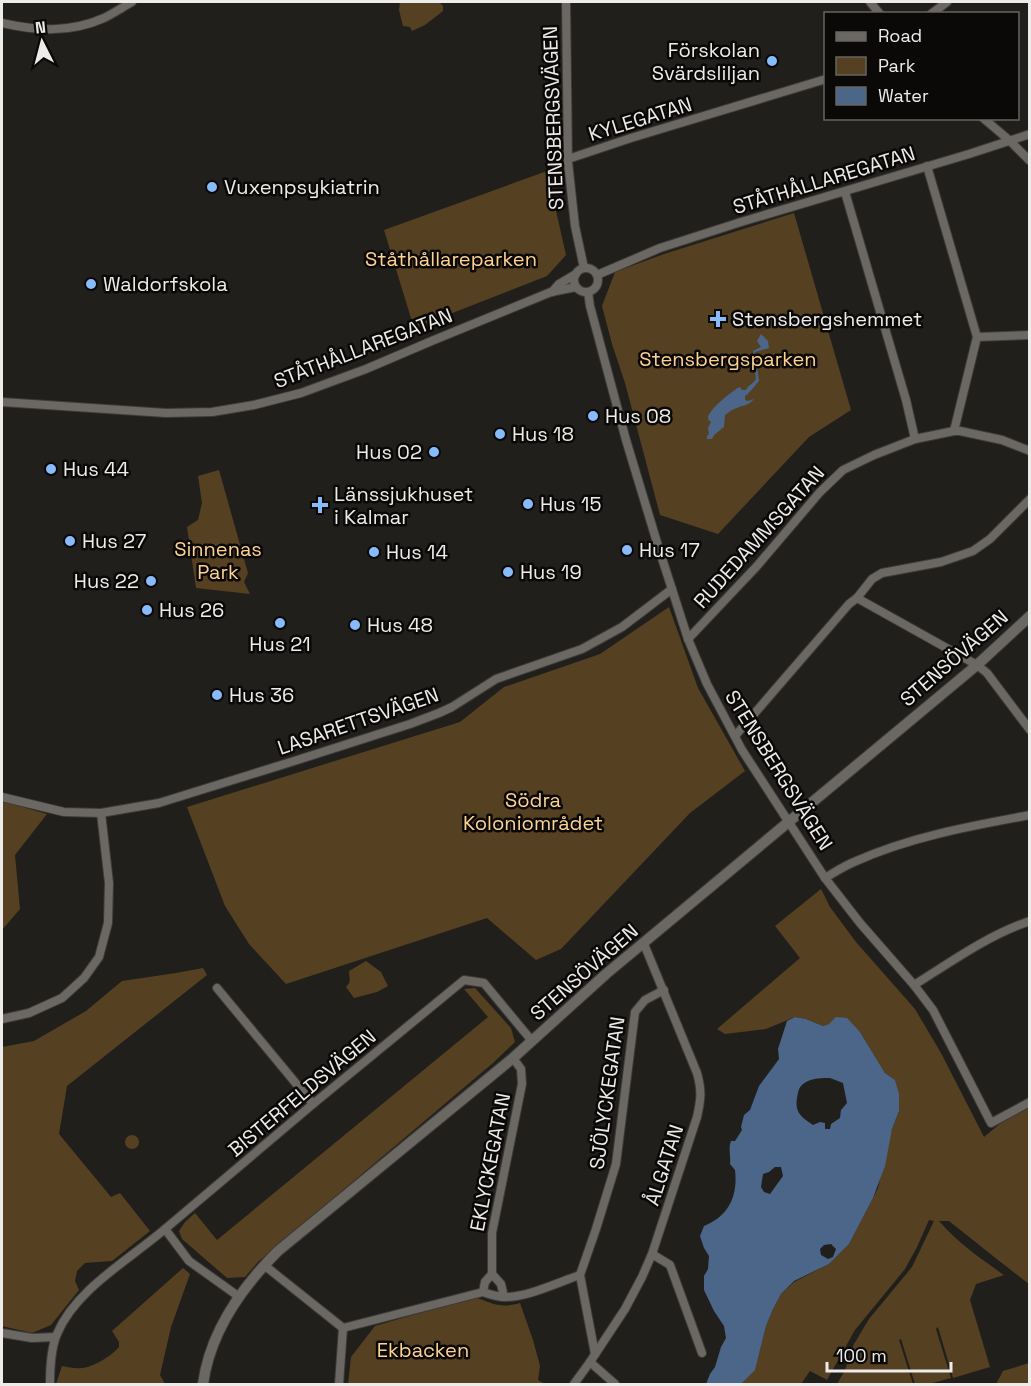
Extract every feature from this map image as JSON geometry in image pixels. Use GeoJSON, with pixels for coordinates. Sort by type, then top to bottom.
{"type":"FeatureCollection","features":[{"type":"Feature","properties":{"kind":"street"},"geometry":{"type":"LineString","coordinates":[[2,23],[32,30],[81,26],[104,18],[132,2]]}},
{"type":"Feature","properties":{"kind":"street","name":"STENSBERGSVÄGEN"},"geometry":{"type":"LineString","coordinates":[[566,2],[568,159],[575,226],[584,268]]}},
{"type":"Feature","properties":{"kind":"street"},"geometry":{"type":"LineString","coordinates":[[934,12],[947,2]]}},
{"type":"Feature","properties":{"kind":"street","name":"KYLEGATAN"},"geometry":{"type":"LineString","coordinates":[[568,159],[824,79]]}},
{"type":"Feature","properties":{"kind":"street"},"geometry":{"type":"LineString","coordinates":[[985,120],[1010,140],[1029,161]]}},
{"type":"Feature","properties":{"kind":"street","name":"STÅTHÅLLAREGATAN"},"geometry":{"type":"LineString","coordinates":[[597,275],[660,248],[1029,134]]}},
{"type":"Feature","properties":{"kind":"street"},"geometry":{"type":"LineString","coordinates":[[927,166],[977,337],[954,431]]}},
{"type":"Feature","properties":{"kind":"street"},"geometry":{"type":"LineString","coordinates":[[845,192],[906,400],[915,439]]}},
{"type":"Feature","properties":{"kind":"street"},"geometry":{"type":"LineString","coordinates":[[576,274],[574,281],[576,287],[582,291],[588,292],[597,286],[597,275],[584,268]]}},
{"type":"Feature","properties":{"kind":"street","name":"STÅTHÅLLAREGATAN"},"geometry":{"type":"LineString","coordinates":[[551,292],[584,268]]}},
{"type":"Feature","properties":{"kind":"street","name":"STÅTHÅLLAREGATAN"},"geometry":{"type":"LineString","coordinates":[[2,402],[166,413],[212,412],[254,405],[301,393],[366,369],[551,292],[576,287]]}},
{"type":"Feature","properties":{"kind":"street","name":"STENSBERGSVÄGEN"},"geometry":{"type":"LineString","coordinates":[[588,292],[626,440],[688,639],[707,684],[742,750],[825,878],[933,1010],[992,1123],[1029,1102]]}},
{"type":"Feature","properties":{"kind":"street"},"geometry":{"type":"LineString","coordinates":[[977,337],[1029,334]]}},
{"type":"Feature","properties":{"kind":"street","name":"RUDEDAMMSGATAN"},"geometry":{"type":"LineString","coordinates":[[688,639],[757,566],[820,492],[843,470],[915,439],[954,431],[1002,440],[1029,451]]}},
{"type":"Feature","properties":{"kind":"street"},"geometry":{"type":"LineString","coordinates":[[735,736],[872,579],[882,573],[941,562],[973,551],[990,539],[1029,499]]}},
{"type":"Feature","properties":{"kind":"street","name":"LASARETTSVÄGEN"},"geometry":{"type":"LineString","coordinates":[[2,797],[64,812],[101,813],[159,802],[439,713],[496,679],[582,649],[606,637],[672,590]]}},
{"type":"Feature","properties":{"kind":"street"},"geometry":{"type":"LineString","coordinates":[[857,598],[987,673],[1029,730]]}},
{"type":"Feature","properties":{"kind":"street","name":"STENSÖVÄGEN"},"geometry":{"type":"LineString","coordinates":[[203,1384],[213,1346],[229,1311],[238,1296],[278,1251],[513,1058],[606,974],[976,665],[1029,616]]}},
{"type":"Feature","properties":{"kind":"street"},"geometry":{"type":"LineString","coordinates":[[2,1019],[29,1013],[62,998],[84,978],[99,957],[108,923],[109,883],[101,813]]}},
{"type":"Feature","properties":{"kind":"street"},"geometry":{"type":"LineString","coordinates":[[825,878],[852,862],[891,847],[947,832],[1029,815]]}},
{"type":"Feature","properties":{"kind":"street"},"geometry":{"type":"LineString","coordinates":[[914,985],[977,945],[1029,921]]}},
{"type":"Feature","properties":{"kind":"street","name":"ÅLGATAN"},"geometry":{"type":"LineString","coordinates":[[574,1384],[593,1358],[642,1277],[652,1254],[697,1117],[701,1088],[697,1073],[644,944]]}},
{"type":"Feature","properties":{"kind":"street","name":"BISTERFELDSVÄGEN"},"geometry":{"type":"LineString","coordinates":[[50,1384],[50,1369],[56,1337],[73,1307],[96,1283],[165,1229],[464,980],[484,983],[532,1041]]}},
{"type":"Feature","properties":{"kind":"street"},"geometry":{"type":"LineString","coordinates":[[217,988],[313,1104]]}},
{"type":"Feature","properties":{"kind":"street","name":"SJÖLYCKEGATAN"},"geometry":{"type":"LineString","coordinates":[[580,1275],[597,1229],[616,1164],[634,1012],[645,1000],[664,990]]}},
{"type":"Feature","properties":{"kind":"street","name":"EKLYCKEGATAN"},"geometry":{"type":"LineString","coordinates":[[483,1292],[485,1282],[492,1274],[492,1233],[522,1084],[521,1069],[513,1058]]}},
{"type":"Feature","properties":{"kind":"street"},"geometry":{"type":"LineString","coordinates":[[165,1229],[189,1261],[238,1296]]}},
{"type":"Feature","properties":{"kind":"street"},"geometry":{"type":"LineString","coordinates":[[652,1254],[670,1265],[702,1353]]}},
{"type":"Feature","properties":{"kind":"street"},"geometry":{"type":"LineString","coordinates":[[264,1265],[343,1328]]}},
{"type":"Feature","properties":{"kind":"street","name":"EKLYCKEGATAN"},"geometry":{"type":"LineString","coordinates":[[492,1274],[501,1284],[504,1297]]}},
{"type":"Feature","properties":{"kind":"street"},"geometry":{"type":"LineString","coordinates":[[343,1328],[483,1292],[494,1296],[518,1296],[580,1275],[593,1358],[615,1384]]}},
{"type":"Feature","properties":{"kind":"street"},"geometry":{"type":"LineString","coordinates":[[339,1384],[343,1328]]}},
{"type":"Feature","properties":{"kind":"street"},"geometry":{"type":"LineString","coordinates":[[2,1333],[32,1338],[56,1337]]}},
{"type":"Feature","properties":{"kind":"green space"},"geometry":{"type":"Polygon","coordinates":[[[400,2],[439,2],[443,6],[443,11],[425,25],[412,31],[410,27],[403,26],[399,10],[400,2]]]}},
{"type":"Feature","properties":{"kind":"green space","name":"Ståthållareparken"},"geometry":{"type":"Polygon","coordinates":[[[547,171],[566,255],[547,276],[414,328],[384,230],[547,171]]]}},
{"type":"Feature","properties":{"kind":"green space","name":"Stensbergsparken"},"geometry":{"type":"Polygon","coordinates":[[[794,213],[851,410],[809,437],[718,534],[660,515],[602,306],[615,272],[794,213]]]}},
{"type":"Feature","properties":{"kind":"green space","name":"Sinnenas Park"},"geometry":{"type":"Polygon","coordinates":[[[219,470],[248,573],[244,582],[250,594],[196,588],[187,527],[198,520],[202,503],[198,476],[219,470]]]}},
{"type":"Feature","properties":{"kind":"green space","name":"Södra Koloniområdet"},"geometry":{"type":"Polygon","coordinates":[[[669,607],[698,688],[745,771],[690,813],[561,949],[536,960],[487,918],[286,984],[249,944],[225,906],[187,807],[460,722],[504,687],[600,654],[669,607]]]}},
{"type":"Feature","properties":{"kind":"green space"},"geometry":{"type":"Polygon","coordinates":[[[2,801],[47,814],[15,855],[20,909],[2,930],[2,801]]]}},
{"type":"Feature","properties":{"kind":"green space"},"geometry":{"type":"Polygon","coordinates":[[[821,889],[830,907],[856,942],[915,1009],[941,1053],[984,1137],[1007,1118],[1029,1108],[1029,1284],[949,1221],[939,1221],[962,1244],[1004,1275],[976,1284],[970,1300],[990,1367],[953,1378],[938,1327],[936,1329],[951,1378],[929,1384],[915,1384],[901,1339],[899,1340],[913,1384],[837,1384],[845,1370],[854,1344],[869,1319],[912,1267],[934,1221],[929,1220],[905,1269],[855,1330],[827,1380],[810,1371],[801,1384],[741,1384],[755,1369],[766,1326],[781,1294],[794,1282],[829,1264],[849,1244],[878,1188],[892,1129],[899,1111],[895,1080],[885,1073],[860,1032],[829,1024],[823,1026],[795,1017],[766,1029],[725,1034],[717,1029],[800,958],[775,926],[821,889]]]}},
{"type":"Feature","properties":{"kind":"green space"},"geometry":{"type":"Polygon","coordinates":[[[366,961],[381,972],[388,986],[377,992],[354,998],[346,987],[350,981],[349,971],[366,961]]]}},
{"type":"Feature","properties":{"kind":"green space"},"geometry":{"type":"Polygon","coordinates":[[[203,968],[207,975],[67,1086],[59,1134],[111,1197],[120,1193],[150,1231],[112,1261],[85,1263],[77,1271],[75,1281],[79,1290],[51,1325],[32,1333],[2,1326],[2,1047],[34,1041],[86,1011],[122,981],[203,968]]]}},
{"type":"Feature","properties":{"kind":"green space"},"geometry":{"type":"Polygon","coordinates":[[[475,988],[511,1028],[515,1042],[258,1262],[245,1277],[227,1278],[182,1239],[179,1231],[195,1213],[217,1240],[488,1017],[464,989],[475,988]]]}},
{"type":"Feature","properties":{"kind":"green space"},"geometry":{"type":"Polygon","coordinates":[[[129,1135],[135,1135],[139,1142],[135,1149],[129,1149],[125,1145],[125,1139],[129,1135]]]}},
{"type":"Feature","properties":{"kind":"green space"},"geometry":{"type":"Polygon","coordinates":[[[183,1268],[190,1274],[171,1327],[160,1375],[165,1384],[56,1384],[62,1366],[77,1368],[92,1366],[116,1350],[119,1342],[112,1331],[183,1268]]]}},
{"type":"Feature","properties":{"kind":"green space","name":"Ekbacken"},"geometry":{"type":"Polygon","coordinates":[[[474,1297],[501,1305],[520,1303],[540,1366],[538,1380],[545,1384],[348,1384],[351,1357],[375,1326],[474,1297]]]}},
{"type":"Feature","properties":{"kind":"green space"},"geometry":{"type":"Polygon","coordinates":[[[1029,1363],[1029,1384],[996,1384],[1003,1371],[1029,1363]]]}},
{"type":"Feature","properties":{"kind":"water"},"geometry":{"type":"Polygon","coordinates":[[[761,334],[768,341],[769,348],[755,352],[759,381],[745,396],[745,400],[748,401],[754,399],[725,415],[724,427],[712,439],[707,439],[711,422],[708,418],[712,410],[740,387],[746,390],[756,379],[753,351],[761,347],[757,341],[761,334]]]}},
{"type":"Feature","properties":{"kind":"water"},"geometry":{"type":"Polygon","coordinates":[[[795,1017],[823,1026],[836,1017],[847,1018],[860,1032],[885,1073],[895,1080],[899,1094],[899,1111],[892,1129],[885,1166],[873,1198],[849,1244],[829,1264],[794,1281],[781,1294],[766,1326],[755,1370],[741,1384],[706,1384],[726,1338],[724,1326],[704,1290],[704,1276],[708,1269],[709,1256],[700,1236],[704,1226],[726,1211],[733,1197],[736,1179],[735,1170],[730,1164],[731,1141],[735,1141],[742,1130],[744,1115],[750,1110],[759,1086],[779,1059],[778,1049],[787,1021],[795,1017]],[[830,1078],[806,1082],[800,1088],[797,1099],[798,1112],[813,1125],[820,1122],[825,1123],[825,1129],[830,1129],[831,1124],[840,1118],[841,1110],[847,1103],[843,1083],[830,1078]],[[775,1167],[763,1174],[761,1187],[764,1192],[770,1194],[783,1176],[781,1167],[775,1167]],[[831,1244],[824,1245],[820,1249],[821,1255],[828,1259],[833,1257],[836,1249],[831,1244]]]}},
{"type":"Feature","properties":{"kind":"place","name":"Förskolan Svärdsliljan"},"geometry":{"type":"Point","coordinates":[772,61]}},
{"type":"Feature","properties":{"kind":"place","name":"Vuxenpsykiatrin"},"geometry":{"type":"Point","coordinates":[212,187]}},
{"type":"Feature","properties":{"kind":"place","name":"Waldorfskola"},"geometry":{"type":"Point","coordinates":[91,284]}},
{"type":"Feature","properties":{"kind":"place","name":"Stensbergshemmet"},"geometry":{"type":"Point","coordinates":[718,319]}},
{"type":"Feature","properties":{"kind":"place","name":"Hus 08"},"geometry":{"type":"Point","coordinates":[593,416]}},
{"type":"Feature","properties":{"kind":"place","name":"Hus 18"},"geometry":{"type":"Point","coordinates":[500,434]}},
{"type":"Feature","properties":{"kind":"place","name":"Hus 02"},"geometry":{"type":"Point","coordinates":[434,452]}},
{"type":"Feature","properties":{"kind":"place","name":"Hus 44"},"geometry":{"type":"Point","coordinates":[51,469]}},
{"type":"Feature","properties":{"kind":"place","name":"Hus 15"},"geometry":{"type":"Point","coordinates":[528,504]}},
{"type":"Feature","properties":{"kind":"place","name":"Länssjukhuset i Kalmar"},"geometry":{"type":"Point","coordinates":[320,505]}},
{"type":"Feature","properties":{"kind":"place","name":"Hus 27"},"geometry":{"type":"Point","coordinates":[70,541]}},
{"type":"Feature","properties":{"kind":"place","name":"Hus 17"},"geometry":{"type":"Point","coordinates":[627,550]}},
{"type":"Feature","properties":{"kind":"place","name":"Hus 14"},"geometry":{"type":"Point","coordinates":[374,552]}},
{"type":"Feature","properties":{"kind":"place","name":"Hus 19"},"geometry":{"type":"Point","coordinates":[508,572]}},
{"type":"Feature","properties":{"kind":"place","name":"Hus 22"},"geometry":{"type":"Point","coordinates":[151,581]}},
{"type":"Feature","properties":{"kind":"place","name":"Hus 26"},"geometry":{"type":"Point","coordinates":[147,610]}},
{"type":"Feature","properties":{"kind":"place","name":"Hus 21"},"geometry":{"type":"Point","coordinates":[280,623]}},
{"type":"Feature","properties":{"kind":"place","name":"Hus 48"},"geometry":{"type":"Point","coordinates":[355,625]}},
{"type":"Feature","properties":{"kind":"place","name":"Hus 36"},"geometry":{"type":"Point","coordinates":[217,695]}}]}
